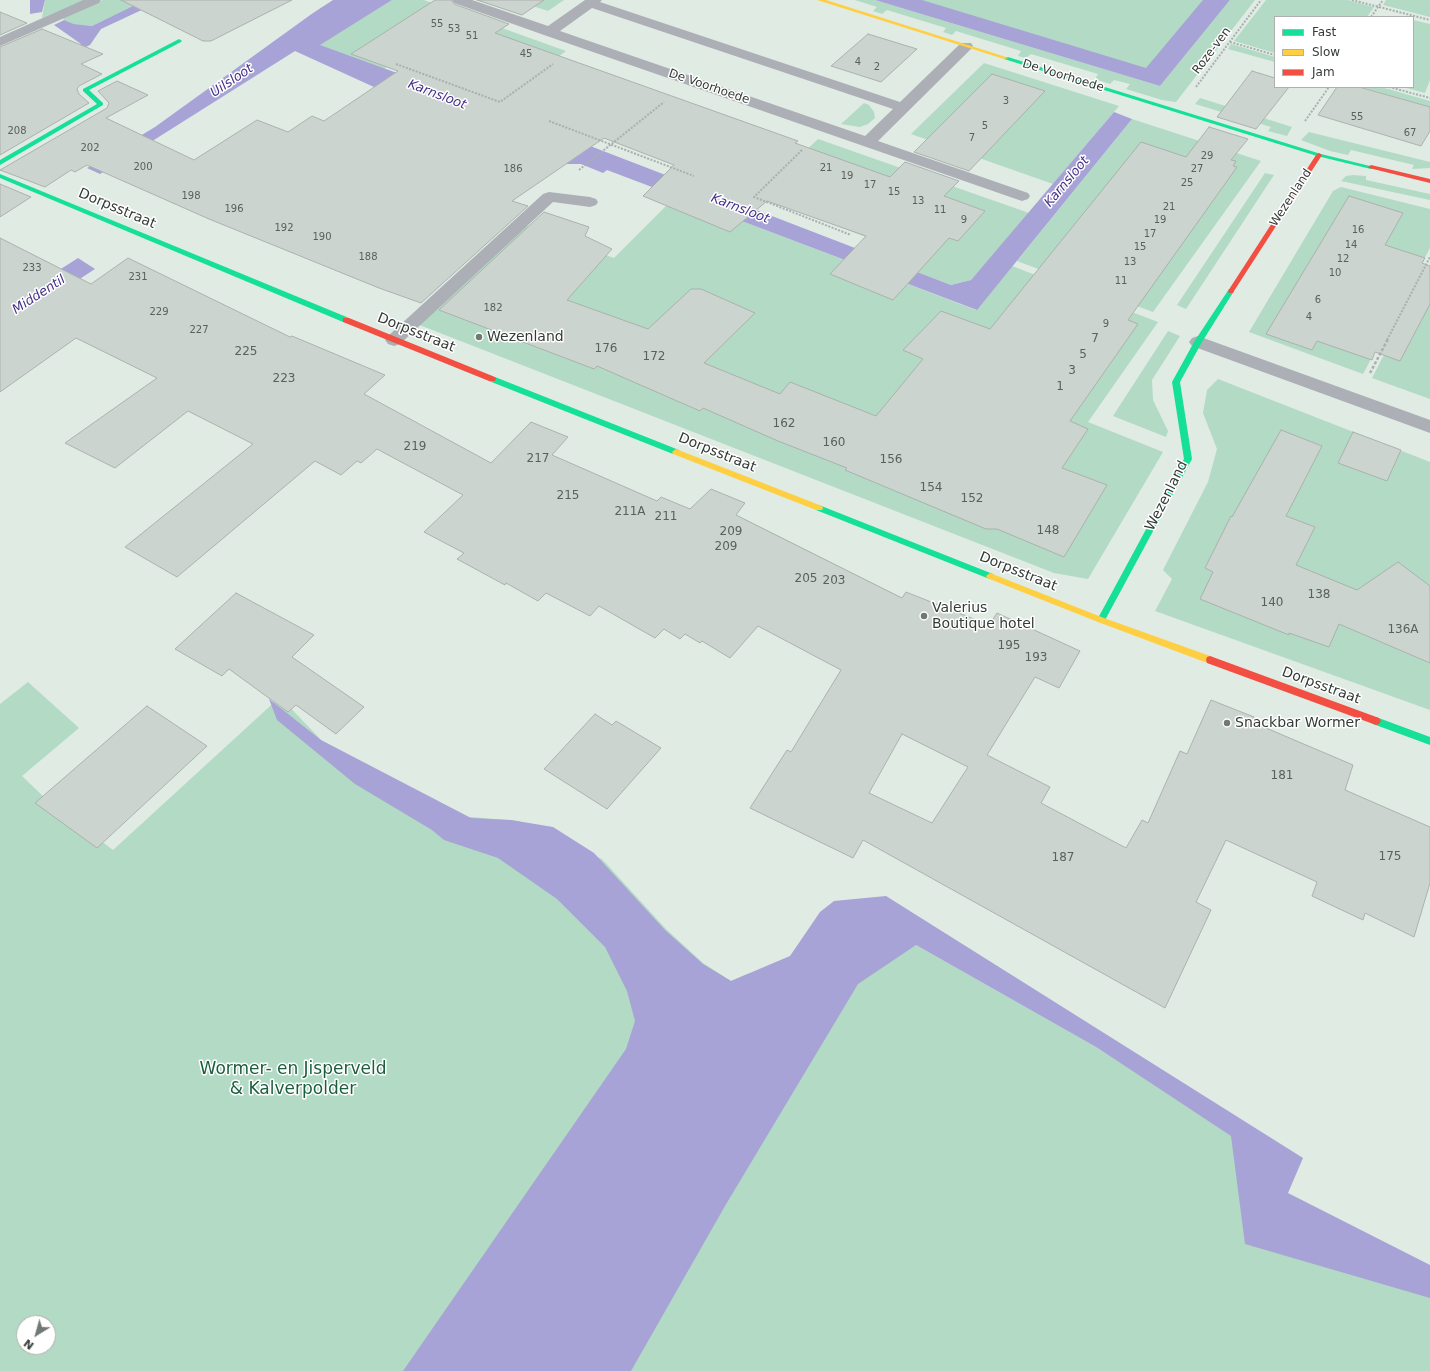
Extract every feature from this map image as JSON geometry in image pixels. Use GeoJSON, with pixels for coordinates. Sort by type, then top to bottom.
{"type":"FeatureCollection","features":[{"type":"Feature","properties":{"kind":"street"},"geometry":{"type":"LineString","coordinates":[[0,42],[94,0]]}},
{"type":"Feature","properties":{"kind":"street","name":"De Voorhoede"},"geometry":{"type":"LineString","coordinates":[[459,0],[1022,196]]}},
{"type":"Feature","properties":{"kind":"street","name":"De Voorhoede"},"geometry":{"type":"LineString","coordinates":[[820,0],[1161,106]]}},
{"type":"Feature","properties":{"kind":"street"},"geometry":{"type":"LineString","coordinates":[[549,32],[593,2],[903,108]]}},
{"type":"Feature","properties":{"kind":"street"},"geometry":{"type":"LineString","coordinates":[[0,164],[101,104],[85,90],[179,42]]}},
{"type":"Feature","properties":{"kind":"street"},"geometry":{"type":"LineString","coordinates":[[868,142],[966,46]]}},
{"type":"Feature","properties":{"kind":"street","name":"Wezenland"},"geometry":{"type":"LineString","coordinates":[[1161,106],[1319,155],[1430,181]]}},
{"type":"Feature","properties":{"kind":"street","name":"Wezenland"},"geometry":{"type":"LineString","coordinates":[[1101,620],[1188,459],[1176,382],[1198,342],[1319,155]]}},
{"type":"Feature","properties":{"kind":"street","name":"Dorpsstraat"},"geometry":{"type":"LineString","coordinates":[[0,176],[394,340],[1101,620],[1430,741]]}},
{"type":"Feature","properties":{"kind":"street"},"geometry":{"type":"LineString","coordinates":[[394,340],[549,197],[590,202]]}},
{"type":"Feature","properties":{"kind":"street"},"geometry":{"type":"LineString","coordinates":[[1198,342],[1430,428]]}},
{"type":"Feature","properties":{"kind":"path","name":"Roze-ven"},"geometry":{"type":"LineString","coordinates":[[1177,112],[1261,0]]}},
{"type":"Feature","properties":{"kind":"path"},"geometry":{"type":"LineString","coordinates":[[1352,0],[1430,20]]}},
{"type":"Feature","properties":{"kind":"path"},"geometry":{"type":"LineString","coordinates":[[1372,16],[1383,0]]}},
{"type":"Feature","properties":{"kind":"path"},"geometry":{"type":"LineString","coordinates":[[1230,42],[1274,55]]}},
{"type":"Feature","properties":{"kind":"path"},"geometry":{"type":"LineString","coordinates":[[396,64],[500,102],[582,43]]}},
{"type":"Feature","properties":{"kind":"path"},"geometry":{"type":"LineString","coordinates":[[580,169],[691,81]]}},
{"type":"Feature","properties":{"kind":"path"},"geometry":{"type":"LineString","coordinates":[[1310,114],[1328,88]]}},
{"type":"Feature","properties":{"kind":"path"},"geometry":{"type":"LineString","coordinates":[[1394,88],[1430,98]]}},
{"type":"Feature","properties":{"kind":"path"},"geometry":{"type":"LineString","coordinates":[[549,121],[694,176]]}},
{"type":"Feature","properties":{"kind":"path"},"geometry":{"type":"LineString","coordinates":[[826,128],[754,197],[851,235]]}},
{"type":"Feature","properties":{"kind":"path"},"geometry":{"type":"LineString","coordinates":[[1356,400],[1430,257]]}},
{"type":"Feature","properties":{"kind":"green space"},"geometry":{"type":"Polygon","coordinates":[[[45,0],[84,0],[42,18],[45,0]]]}},
{"type":"Feature","properties":{"kind":"green space"},"geometry":{"type":"Polygon","coordinates":[[[103,0],[145,0],[92,26],[74,24],[64,20],[63,17],[103,0]]]}},
{"type":"Feature","properties":{"kind":"green space"},"geometry":{"type":"Polygon","coordinates":[[[392,0],[424,0],[566,51],[501,100],[395,61],[384,69],[319,45],[392,0]]]}},
{"type":"Feature","properties":{"kind":"green space"},"geometry":{"type":"Polygon","coordinates":[[[515,0],[564,0],[548,11],[515,0]]]}},
{"type":"Feature","properties":{"kind":"green space"},"geometry":{"type":"Polygon","coordinates":[[[855,0],[875,0],[1160,86],[1230,0],[1255,0],[1176,102],[1162,100],[1126,89],[1130,84],[1114,80],[1110,84],[1095,79],[1098,74],[1031,54],[1026,58],[1018,56],[1021,51],[956,31],[952,35],[943,32],[946,28],[887,10],[882,14],[873,11],[877,7],[855,0]]]}},
{"type":"Feature","properties":{"kind":"green space"},"geometry":{"type":"Polygon","coordinates":[[[895,0],[1216,0],[1149,77],[895,0]]]}},
{"type":"Feature","properties":{"kind":"green space"},"geometry":{"type":"Polygon","coordinates":[[[1266,0],[1348,0],[1374,7],[1368,16],[1274,16],[1274,53],[1234,41],[1266,0]]]}},
{"type":"Feature","properties":{"kind":"green space"},"geometry":{"type":"Polygon","coordinates":[[[1386,0],[1430,0],[1430,17],[1383,5],[1386,0]]]}},
{"type":"Feature","properties":{"kind":"green space"},"geometry":{"type":"Polygon","coordinates":[[[1414,20],[1430,24],[1430,80],[1425,93],[1407,88],[1414,88],[1414,20]]]}},
{"type":"Feature","properties":{"kind":"green space"},"geometry":{"type":"Polygon","coordinates":[[[1231,44],[1274,57],[1274,62],[1228,49],[1231,44]]]}},
{"type":"Feature","properties":{"kind":"green space"},"geometry":{"type":"Polygon","coordinates":[[[984,63],[1119,106],[1053,184],[911,134],[984,63]]]}},
{"type":"Feature","properties":{"kind":"green space"},"geometry":{"type":"Polygon","coordinates":[[[1364,88],[1384,88],[1430,101],[1430,107],[1364,88]]]}},
{"type":"Feature","properties":{"kind":"green space"},"geometry":{"type":"Polygon","coordinates":[[[1200,98],[1292,127],[1287,136],[1268,131],[1271,127],[1195,104],[1200,98]]]}},
{"type":"Feature","properties":{"kind":"green space"},"geometry":{"type":"Polygon","coordinates":[[[864,103],[869,105],[874,112],[875,118],[868,124],[860,127],[841,124],[864,103]]]}},
{"type":"Feature","properties":{"kind":"green space"},"geometry":{"type":"Polygon","coordinates":[[[1132,119],[1261,161],[1153,312],[1017,261],[1132,119]]]}},
{"type":"Feature","properties":{"kind":"green space"},"geometry":{"type":"Polygon","coordinates":[[[1309,132],[1430,162],[1430,168],[1412,169],[1414,165],[1351,150],[1348,155],[1330,151],[1301,140],[1309,132]]]}},
{"type":"Feature","properties":{"kind":"green space"},"geometry":{"type":"Polygon","coordinates":[[[818,139],[1029,213],[971,280],[951,285],[856,248],[866,237],[758,196],[818,139]]]}},
{"type":"Feature","properties":{"kind":"green space"},"geometry":{"type":"Polygon","coordinates":[[[1265,173],[1274,175],[1186,309],[1177,305],[1265,173]]]}},
{"type":"Feature","properties":{"kind":"green space"},"geometry":{"type":"Polygon","coordinates":[[[1346,176],[1366,176],[1366,180],[1430,194],[1430,200],[1341,181],[1346,176]]]}},
{"type":"Feature","properties":{"kind":"green space"},"geometry":{"type":"Polygon","coordinates":[[[1341,187],[1430,209],[1430,248],[1363,374],[1249,332],[1333,191],[1341,187]]]}},
{"type":"Feature","properties":{"kind":"green space"},"geometry":{"type":"Polygon","coordinates":[[[676,196],[976,310],[1012,266],[1158,322],[1088,422],[1163,452],[1088,579],[1054,573],[417,324],[524,225],[614,258],[676,196]]]}},
{"type":"Feature","properties":{"kind":"green space"},"geometry":{"type":"Polygon","coordinates":[[[1430,265],[1430,399],[1372,378],[1430,265]]]}},
{"type":"Feature","properties":{"kind":"green space"},"geometry":{"type":"Polygon","coordinates":[[[1168,331],[1180,336],[1152,380],[1153,400],[1168,431],[1166,437],[1113,416],[1168,331]]]}},
{"type":"Feature","properties":{"kind":"green space"},"geometry":{"type":"Polygon","coordinates":[[[1218,379],[1430,462],[1430,710],[1155,611],[1172,579],[1163,570],[1208,482],[1217,449],[1203,413],[1207,390],[1218,379]]]}},
{"type":"Feature","properties":{"kind":"green space","name":"Wormer- en Jisperveld & Kalverpolder"},"geometry":{"type":"Polygon","coordinates":[[[28,682],[79,728],[22,776],[47,800],[113,850],[280,697],[370,791],[430,821],[471,817],[519,821],[531,829],[602,859],[666,929],[703,963],[731,981],[747,974],[764,976],[916,945],[1096,1047],[1256,1152],[1254,1225],[1430,1294],[1430,1371],[0,1371],[0,704],[28,682]]]}},
{"type":"Feature","properties":{"kind":"water"},"geometry":{"type":"Polygon","coordinates":[[[30,0],[45,0],[42,12],[30,14],[30,0]]]}},
{"type":"Feature","properties":{"kind":"water"},"geometry":{"type":"Polygon","coordinates":[[[145,0],[163,0],[101,29],[90,45],[16,80],[12,79],[81,44],[54,25],[64,20],[74,24],[92,26],[145,0]]]}},
{"type":"Feature","properties":{"kind":"water"},"geometry":{"type":"Polygon","coordinates":[[[333,0],[392,0],[320,45],[463,97],[951,285],[971,280],[1114,112],[1132,119],[977,310],[607,170],[603,173],[581,164],[560,164],[488,139],[295,51],[100,174],[87,168],[155,127],[333,0]]]}},
{"type":"Feature","properties":{"kind":"water"},"geometry":{"type":"Polygon","coordinates":[[[875,0],[922,0],[1146,68],[1203,0],[1230,0],[1160,86],[875,0]]]}},
{"type":"Feature","properties":{"kind":"water","name":"Middentil"},"geometry":{"type":"Polygon","coordinates":[[[78,258],[95,269],[0,331],[0,308],[78,258]]]}},
{"type":"Feature","properties":{"kind":"water"},"geometry":{"type":"Polygon","coordinates":[[[269,699],[321,740],[471,818],[511,820],[553,827],[594,853],[665,930],[703,964],[731,981],[790,956],[820,912],[834,901],[886,896],[1303,1158],[1288,1193],[1430,1265],[1430,1298],[1245,1244],[1231,1136],[1096,1047],[916,945],[858,984],[725,1206],[631,1371],[403,1371],[626,1049],[635,1021],[627,991],[605,947],[557,899],[498,858],[444,840],[432,830],[355,784],[277,720],[269,699]]]}},
{"type":"Feature","properties":{"kind":"building"},"geometry":{"type":"Polygon","coordinates":[[[121,0],[292,0],[211,41],[203,41],[121,0]]]}},
{"type":"Feature","properties":{"kind":"building"},"geometry":{"type":"Polygon","coordinates":[[[435,0],[451,0],[454,4],[509,24],[495,33],[798,141],[795,143],[890,177],[905,162],[959,181],[944,196],[985,211],[958,241],[949,238],[893,300],[830,274],[866,236],[767,201],[730,232],[643,196],[674,165],[604,138],[512,201],[528,206],[421,303],[379,288],[209,219],[87,165],[75,172],[71,170],[45,187],[0,170],[107,108],[109,103],[98,91],[117,81],[148,95],[106,118],[194,160],[257,120],[288,132],[312,116],[324,121],[398,71],[351,54],[435,0]]]}},
{"type":"Feature","properties":{"kind":"building"},"geometry":{"type":"Polygon","coordinates":[[[477,0],[544,0],[522,15],[477,0]]]}},
{"type":"Feature","properties":{"kind":"building"},"geometry":{"type":"Polygon","coordinates":[[[0,12],[27,23],[0,35],[0,12]]]}},
{"type":"Feature","properties":{"kind":"building"},"geometry":{"type":"Polygon","coordinates":[[[42,29],[103,54],[81,64],[102,74],[79,86],[77,89],[79,94],[89,103],[0,155],[0,47],[42,29]]]}},
{"type":"Feature","properties":{"kind":"building"},"geometry":{"type":"Polygon","coordinates":[[[868,34],[917,49],[881,82],[831,66],[868,34]]]}},
{"type":"Feature","properties":{"kind":"building"},"geometry":{"type":"Polygon","coordinates":[[[1252,71],[1274,78],[1274,88],[1288,88],[1256,129],[1217,117],[1252,71]]]}},
{"type":"Feature","properties":{"kind":"building"},"geometry":{"type":"Polygon","coordinates":[[[992,74],[1045,91],[969,171],[914,152],[992,74]]]}},
{"type":"Feature","properties":{"kind":"building"},"geometry":{"type":"Polygon","coordinates":[[[1336,88],[1363,88],[1430,107],[1430,131],[1421,146],[1318,115],[1336,88]]]}},
{"type":"Feature","properties":{"kind":"building"},"geometry":{"type":"Polygon","coordinates":[[[1209,127],[1248,139],[1231,160],[1236,161],[1233,166],[1237,167],[1128,320],[1138,324],[1070,421],[1088,429],[1062,468],[1107,485],[1064,557],[997,529],[986,529],[845,470],[847,468],[778,441],[703,408],[700,411],[597,366],[594,369],[439,310],[544,212],[589,227],[585,236],[612,249],[567,300],[648,329],[691,289],[701,289],[755,313],[704,363],[780,394],[790,382],[876,416],[923,359],[903,350],[941,311],[990,329],[1141,142],[1186,157],[1209,127]]]}},
{"type":"Feature","properties":{"kind":"building"},"geometry":{"type":"Polygon","coordinates":[[[0,184],[31,197],[0,217],[0,184]]]}},
{"type":"Feature","properties":{"kind":"building"},"geometry":{"type":"Polygon","coordinates":[[[1349,196],[1403,213],[1385,245],[1425,258],[1422,263],[1430,266],[1430,304],[1400,361],[1375,352],[1372,360],[1317,341],[1312,350],[1266,334],[1349,196]]]}},
{"type":"Feature","properties":{"kind":"building"},"geometry":{"type":"Polygon","coordinates":[[[0,238],[91,284],[128,258],[290,337],[292,336],[385,375],[364,394],[491,463],[531,422],[568,437],[552,455],[657,501],[661,497],[690,509],[711,489],[745,503],[736,515],[902,598],[906,592],[989,625],[997,613],[1080,651],[1059,688],[1035,677],[987,755],[1050,787],[1041,803],[1126,848],[1142,820],[1148,823],[1180,751],[1187,754],[1211,700],[1254,717],[1252,722],[1353,765],[1345,790],[1430,827],[1430,883],[1414,937],[1365,913],[1363,920],[1312,896],[1317,882],[1226,840],[1196,902],[1211,910],[1165,1008],[863,840],[853,858],[750,808],[787,750],[791,752],[841,670],[758,626],[730,658],[702,641],[700,643],[685,634],[680,639],[664,629],[655,638],[599,606],[590,616],[546,593],[538,601],[506,583],[505,585],[457,559],[464,553],[424,532],[463,495],[377,449],[361,463],[357,461],[341,475],[315,461],[177,577],[125,547],[253,444],[188,411],[115,468],[65,443],[157,378],[76,338],[0,392],[0,238]],[[902,734],[869,793],[932,823],[968,767],[902,734]]]}},
{"type":"Feature","properties":{"kind":"building"},"geometry":{"type":"Polygon","coordinates":[[[1281,430],[1322,446],[1286,516],[1315,527],[1296,565],[1357,590],[1398,562],[1430,586],[1430,663],[1339,624],[1329,647],[1289,633],[1289,635],[1200,599],[1213,572],[1205,568],[1231,516],[1232,517],[1281,430]]]}},
{"type":"Feature","properties":{"kind":"building"},"geometry":{"type":"Polygon","coordinates":[[[1353,432],[1401,450],[1387,481],[1338,463],[1353,432]]]}},
{"type":"Feature","properties":{"kind":"building"},"geometry":{"type":"Polygon","coordinates":[[[236,593],[314,635],[292,657],[364,707],[336,734],[296,705],[288,712],[229,669],[222,676],[175,649],[236,593]]]}},
{"type":"Feature","properties":{"kind":"building"},"geometry":{"type":"Polygon","coordinates":[[[147,706],[207,746],[97,848],[35,803],[147,706]]]}},
{"type":"Feature","properties":{"kind":"building"},"geometry":{"type":"Polygon","coordinates":[[[595,714],[612,725],[616,721],[661,748],[607,809],[544,769],[595,714]]]}},
{"type":"Feature","properties":{"kind":"traffic: fast"},"geometry":{"type":"LineString","coordinates":[[0,163],[101,104],[85,90],[179,41]]}},
{"type":"Feature","properties":{"kind":"traffic: fast"},"geometry":{"type":"LineString","coordinates":[[1006,58],[1319,155],[1371,167]]}},
{"type":"Feature","properties":{"kind":"traffic: fast"},"geometry":{"type":"LineString","coordinates":[[0,176],[346,320]]}},
{"type":"Feature","properties":{"kind":"traffic: fast"},"geometry":{"type":"LineString","coordinates":[[1101,620],[1188,459],[1176,382],[1198,342],[1231,291]]}},
{"type":"Feature","properties":{"kind":"traffic: fast"},"geometry":{"type":"LineString","coordinates":[[492,379],[676,452]]}},
{"type":"Feature","properties":{"kind":"traffic: fast"},"geometry":{"type":"LineString","coordinates":[[819,508],[990,576]]}},
{"type":"Feature","properties":{"kind":"traffic: fast"},"geometry":{"type":"LineString","coordinates":[[1376,721],[1430,741]]}},
{"type":"Feature","properties":{"kind":"traffic: slow"},"geometry":{"type":"LineString","coordinates":[[820,0],[1006,58]]}},
{"type":"Feature","properties":{"kind":"traffic: slow"},"geometry":{"type":"LineString","coordinates":[[676,452],[819,508]]}},
{"type":"Feature","properties":{"kind":"traffic: slow"},"geometry":{"type":"LineString","coordinates":[[990,576],[1101,620],[1210,660]]}},
{"type":"Feature","properties":{"kind":"traffic: jam"},"geometry":{"type":"LineString","coordinates":[[1231,291],[1319,155]]}},
{"type":"Feature","properties":{"kind":"traffic: jam"},"geometry":{"type":"LineString","coordinates":[[1371,167],[1430,181]]}},
{"type":"Feature","properties":{"kind":"traffic: jam"},"geometry":{"type":"LineString","coordinates":[[346,320],[492,379]]}},
{"type":"Feature","properties":{"kind":"traffic: jam"},"geometry":{"type":"LineString","coordinates":[[1210,660],[1376,721]]}},
{"type":"Feature","properties":{"kind":"place","name":"Wezenland"},"geometry":{"type":"Point","coordinates":[479,337]}},
{"type":"Feature","properties":{"kind":"place","name":"Valerius Boutique hotel"},"geometry":{"type":"Point","coordinates":[924,616]}},
{"type":"Feature","properties":{"kind":"place","name":"Snackbar Wormer"},"geometry":{"type":"Point","coordinates":[1227,723]}},
{"type":"Feature","properties":{"kind":"water label","name":"Uilsloot"},"geometry":{"type":"Point","coordinates":[232,81]}},
{"type":"Feature","properties":{"kind":"water label","name":"Karnsloot"},"geometry":{"type":"Point","coordinates":[437,95]}},
{"type":"Feature","properties":{"kind":"water label","name":"Karnsloot"},"geometry":{"type":"Point","coordinates":[1067,182]}},
{"type":"Feature","properties":{"kind":"water label","name":"Karnsloot"},"geometry":{"type":"Point","coordinates":[740,209]}}]}
